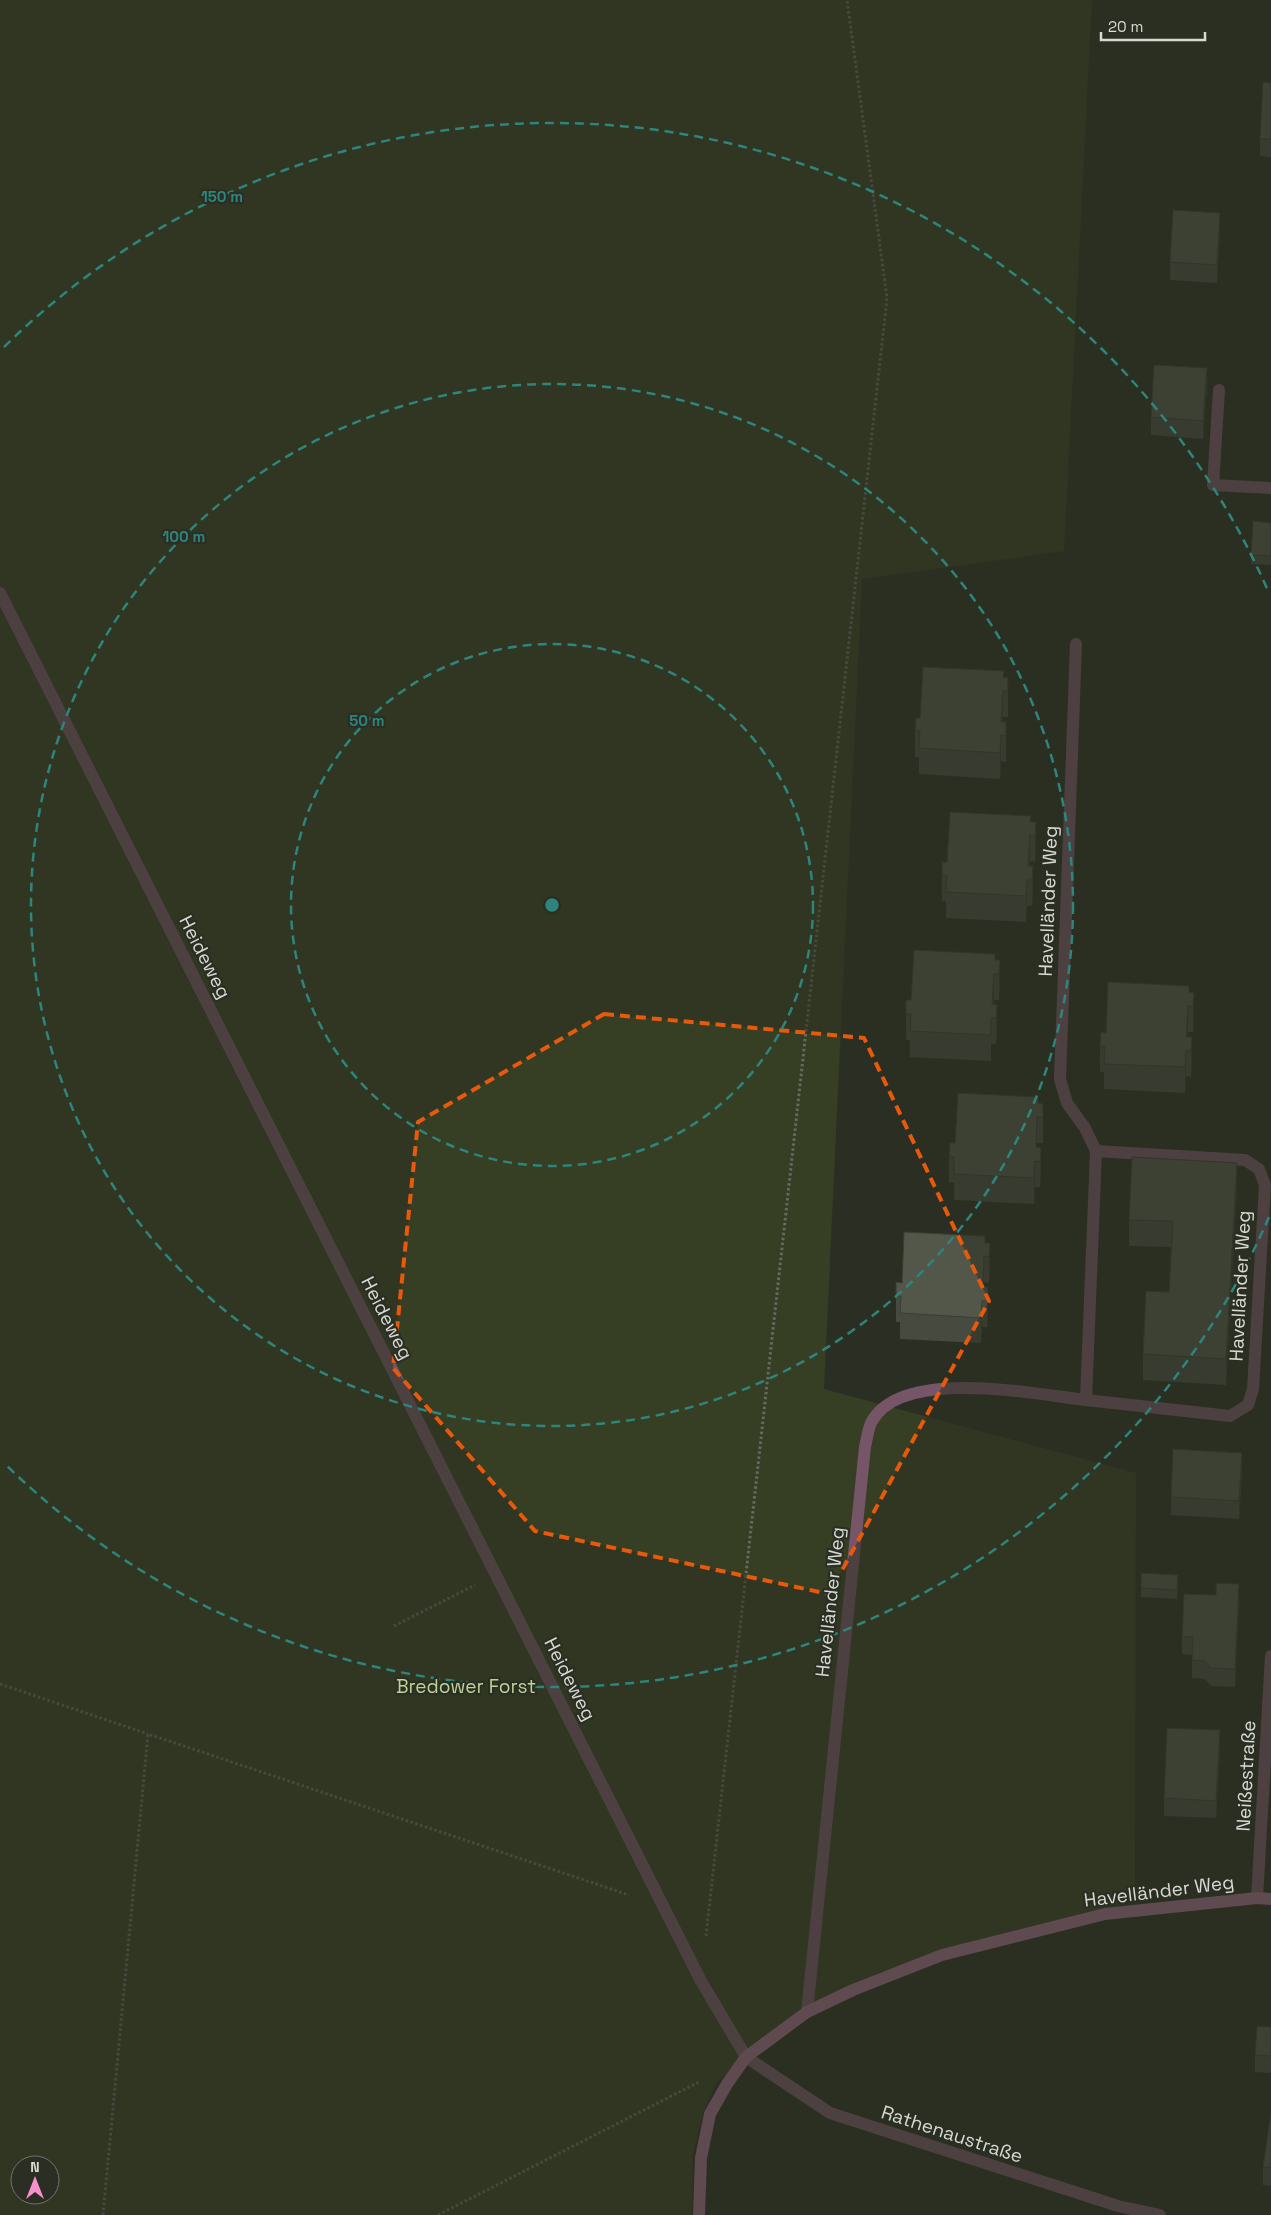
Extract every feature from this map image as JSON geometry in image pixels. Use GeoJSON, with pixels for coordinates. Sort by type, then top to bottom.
{"type":"FeatureCollection","features":[{"type":"Feature","properties":{"kind":"street"},"geometry":{"type":"LineString","coordinates":[[1219,390],[1213,485],[1271,488]]}},
{"type":"Feature","properties":{"kind":"street","name":"Heideweg"},"geometry":{"type":"LineString","coordinates":[[0,593],[701,1981],[746,2057]]}},
{"type":"Feature","properties":{"kind":"street","name":"Havelländer Weg"},"geometry":{"type":"LineString","coordinates":[[1076,644],[1060,1079],[1067,1103],[1085,1128],[1096,1151],[1086,1400]]}},
{"type":"Feature","properties":{"kind":"street","name":"Havelländer Weg"},"geometry":{"type":"LineString","coordinates":[[807,2012],[865,1447],[871,1422],[881,1410],[896,1398],[923,1390],[956,1388],[1230,1416],[1248,1405],[1253,1389],[1264,1184],[1259,1170],[1246,1160],[1096,1151]]}},
{"type":"Feature","properties":{"kind":"street","name":"Neißestraße"},"geometry":{"type":"LineString","coordinates":[[1258,1898],[1271,1656]]}},
{"type":"Feature","properties":{"kind":"street","name":"Havelländer Weg"},"geometry":{"type":"LineString","coordinates":[[699,2215],[701,2158],[710,2114],[727,2084],[746,2057],[807,2012],[853,1990],[942,1955],[1104,1914],[1258,1898],[1271,1899]]}},
{"type":"Feature","properties":{"kind":"street","name":"Rathenaustraße"},"geometry":{"type":"LineString","coordinates":[[746,2057],[830,2113],[1109,2204],[1160,2215]]}},
{"type":"Feature","properties":{"kind":"path"},"geometry":{"type":"LineString","coordinates":[[701,1981],[886,298],[847,0]]}},
{"type":"Feature","properties":{"kind":"path"},"geometry":{"type":"LineString","coordinates":[[394,1626],[496,1574]]}},
{"type":"Feature","properties":{"kind":"path"},"geometry":{"type":"LineString","coordinates":[[0,1684],[665,1907]]}},
{"type":"Feature","properties":{"kind":"path"},"geometry":{"type":"LineString","coordinates":[[103,2215],[148,1734]]}},
{"type":"Feature","properties":{"kind":"path"},"geometry":{"type":"LineString","coordinates":[[438,2215],[702,2080]]}},
{"type":"Feature","properties":{"kind":"highlighted area"},"geometry":{"type":"Polygon","coordinates":[[[604,1014],[864,1038],[989,1301],[829,1594],[535,1531],[393,1368],[418,1122],[604,1014]]]}},
{"type":"Feature","properties":{"kind":"green space","name":"Bredower Forst"},"geometry":{"type":"Polygon","coordinates":[[[0,0],[1092,0],[1064,551],[862,579],[824,1389],[1136,1473],[1135,1896],[1105,1914],[942,1955],[853,1990],[746,2057],[716,2083],[703,2114],[693,2154],[692,2215],[0,2215],[0,0]]]}},
{"type":"Feature","properties":{"kind":"building"},"geometry":{"type":"Polygon","coordinates":[[[1263,82],[1271,83],[1271,139],[1260,139],[1263,82]]]}},
{"type":"Feature","properties":{"kind":"building"},"geometry":{"type":"Polygon","coordinates":[[[1173,210],[1220,213],[1217,265],[1170,262],[1173,210]]]}},
{"type":"Feature","properties":{"kind":"building"},"geometry":{"type":"Polygon","coordinates":[[[1154,365],[1207,368],[1203,421],[1151,417],[1154,365]]]}},
{"type":"Feature","properties":{"kind":"building"},"geometry":{"type":"Polygon","coordinates":[[[1253,521],[1271,523],[1271,556],[1251,555],[1253,521]]]}},
{"type":"Feature","properties":{"kind":"building"},"geometry":{"type":"Polygon","coordinates":[[[923,667],[1004,671],[1003,677],[1008,678],[1008,691],[1003,691],[1001,722],[1006,722],[1006,736],[1001,735],[1000,753],[919,748],[920,731],[915,731],[916,718],[920,718],[923,667]]]}},
{"type":"Feature","properties":{"kind":"building"},"geometry":{"type":"Polygon","coordinates":[[[950,812],[1031,816],[1030,822],[1036,822],[1035,836],[1030,835],[1028,866],[1033,866],[1032,880],[1027,880],[1026,896],[946,892],[947,876],[942,875],[942,862],[947,862],[950,812]]]}},
{"type":"Feature","properties":{"kind":"building"},"geometry":{"type":"Polygon","coordinates":[[[914,950],[995,954],[995,960],[1000,960],[999,974],[994,974],[992,1004],[997,1005],[996,1018],[991,1018],[991,1035],[910,1031],[911,1014],[906,1014],[906,1000],[911,1000],[914,950]]]}},
{"type":"Feature","properties":{"kind":"building"},"geometry":{"type":"Polygon","coordinates":[[[1108,982],[1189,986],[1189,992],[1194,993],[1193,1006],[1188,1006],[1186,1037],[1192,1037],[1191,1051],[1186,1050],[1185,1067],[1104,1064],[1105,1046],[1100,1046],[1101,1032],[1106,1033],[1108,982]]]}},
{"type":"Feature","properties":{"kind":"building"},"geometry":{"type":"Polygon","coordinates":[[[958,1093],[1038,1097],[1038,1103],[1043,1104],[1043,1117],[1037,1117],[1036,1147],[1041,1148],[1040,1162],[1035,1161],[1034,1178],[954,1174],[954,1157],[949,1156],[950,1143],[955,1143],[958,1093]]]}},
{"type":"Feature","properties":{"kind":"building"},"geometry":{"type":"Polygon","coordinates":[[[1132,1157],[1237,1163],[1226,1359],[1143,1354],[1146,1291],[1169,1292],[1173,1221],[1129,1220],[1132,1157]]]}},
{"type":"Feature","properties":{"kind":"building"},"geometry":{"type":"Polygon","coordinates":[[[904,1232],[985,1236],[985,1243],[990,1243],[989,1257],[984,1256],[983,1287],[988,1287],[987,1301],[982,1301],[981,1318],[900,1313],[901,1296],[896,1296],[896,1282],[902,1283],[904,1232]]]}},
{"type":"Feature","properties":{"kind":"building"},"geometry":{"type":"Polygon","coordinates":[[[1173,1449],[1242,1453],[1239,1501],[1171,1497],[1173,1449]]]}},
{"type":"Feature","properties":{"kind":"building"},"geometry":{"type":"Polygon","coordinates":[[[1141,1573],[1178,1575],[1177,1590],[1141,1588],[1141,1573]]]}},
{"type":"Feature","properties":{"kind":"building"},"geometry":{"type":"Polygon","coordinates":[[[1216,1583],[1239,1584],[1235,1669],[1211,1668],[1205,1661],[1192,1660],[1193,1637],[1182,1637],[1184,1594],[1216,1595],[1216,1583]]]}},
{"type":"Feature","properties":{"kind":"building"},"geometry":{"type":"Polygon","coordinates":[[[1167,1728],[1220,1730],[1216,1801],[1164,1798],[1167,1728]]]}},
{"type":"Feature","properties":{"kind":"building"},"geometry":{"type":"Polygon","coordinates":[[[1257,2026],[1271,2027],[1271,2056],[1255,2055],[1257,2026]]]}},
{"type":"Feature","properties":{"kind":"building"},"geometry":{"type":"Polygon","coordinates":[[[1271,2112],[1271,2168],[1263,2167],[1271,2112]]]}}]}
